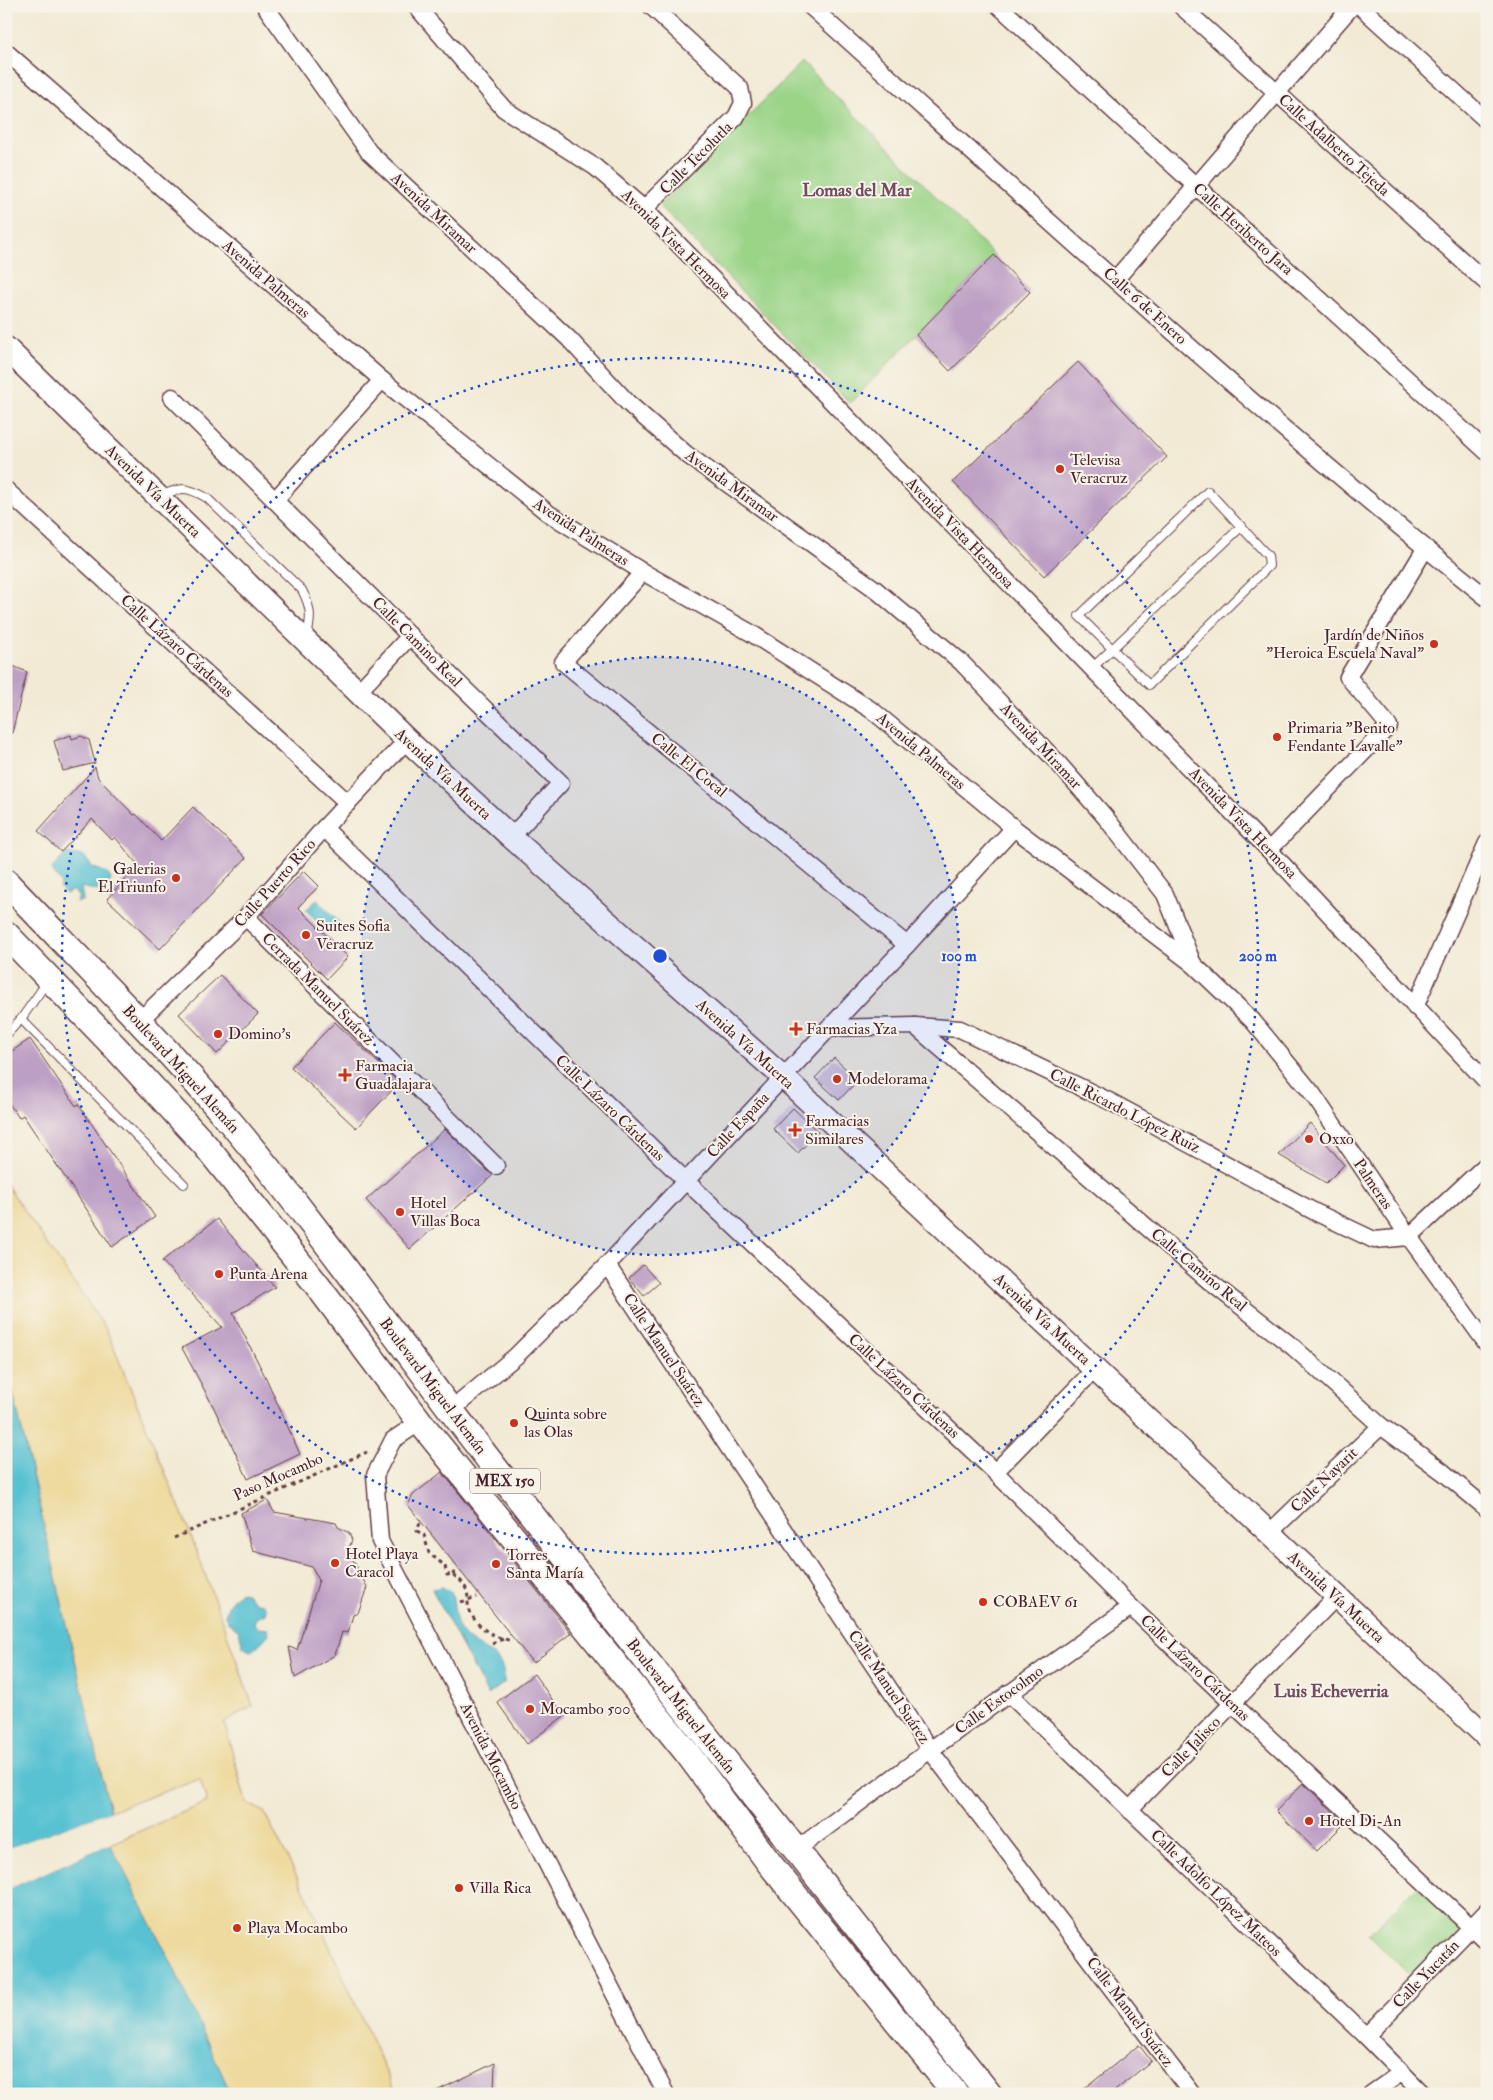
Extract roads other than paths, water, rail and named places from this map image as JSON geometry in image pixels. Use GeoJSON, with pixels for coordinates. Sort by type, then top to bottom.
{"type":"FeatureCollection","features":[{"type":"Feature","properties":{"kind":"main road","name":"Boulevard Miguel Alemán"},"geometry":{"type":"LineString","coordinates":[[6,882],[139,1021],[231,1124],[335,1254],[450,1411],[989,2094]]}},
{"type":"Feature","properties":{"kind":"main road","name":"Boulevard Miguel Alemán"},"geometry":{"type":"LineString","coordinates":[[6,934],[115,1047],[205,1145],[317,1284],[420,1422],[688,1754],[770,1864],[956,2094]]}},
{"type":"Feature","properties":{"kind":"street","name":"Avenida Miramar"},"geometry":{"type":"LineString","coordinates":[[264,6],[283,29],[370,152],[570,339],[628,403],[686,454],[875,589],[968,669],[1058,763],[1106,818],[1165,894],[1193,964]]}},
{"type":"Feature","properties":{"kind":"street","name":"Avenida Vista Hermosa"},"geometry":{"type":"LineString","coordinates":[[416,6],[504,109],[595,167],[644,209],[1269,850],[1415,1007],[1486,1080]]}},
{"type":"Feature","properties":{"kind":"street","name":"Calle Tecolutla"},"geometry":{"type":"LineString","coordinates":[[644,209],[736,117],[743,103],[740,88],[650,6]]}},
{"type":"Feature","properties":{"kind":"street","name":"Calle 6 de Enero"},"geometry":{"type":"LineString","coordinates":[[810,6],[1337,476],[1487,598]]}},
{"type":"Feature","properties":{"kind":"street","name":"Calle Heriberto Jara"},"geometry":{"type":"LineString","coordinates":[[999,6],[1487,452]]}},
{"type":"Feature","properties":{"kind":"street","name":"Calle Adalberto Tejeda"},"geometry":{"type":"LineString","coordinates":[[1181,6],[1487,283]]}},
{"type":"Feature","properties":{"kind":"street"},"geometry":{"type":"LineString","coordinates":[[1115,280],[1352,6]]}},
{"type":"Feature","properties":{"kind":"street"},"geometry":{"type":"LineString","coordinates":[[1360,6],[1487,121]]}},
{"type":"Feature","properties":{"kind":"street","name":"Avenida Palmeras"},"geometry":{"type":"LineString","coordinates":[[6,52],[382,380],[548,513],[643,572],[751,633],[873,711],[1014,828],[1193,964]]}},
{"type":"Feature","properties":{"kind":"street","name":"Avenida Vía Muerta"},"geometry":{"type":"LineString","coordinates":[[6,348],[407,740],[511,837],[783,1077],[1268,1534],[1487,1737]]}},
{"type":"Feature","properties":{"kind":"street"},"geometry":{"type":"LineString","coordinates":[[275,500],[382,380]]}},
{"type":"Feature","properties":{"kind":"street","name":"Calle Camino Real"},"geometry":{"type":"LineString","coordinates":[[172,397],[410,636],[561,783],[511,837]]}},
{"type":"Feature","properties":{"kind":"street","name":"Calle Lázaro Cárdenas"},"geometry":{"type":"LineString","coordinates":[[6,490],[348,803]]}},
{"type":"Feature","properties":{"kind":"street"},"geometry":{"type":"LineString","coordinates":[[1269,850],[1389,726],[1348,677],[1425,549]]}},
{"type":"Feature","properties":{"kind":"street","name":"Calle El Cocal"},"geometry":{"type":"LineString","coordinates":[[643,572],[563,662],[907,945]]}},
{"type":"Feature","properties":{"kind":"street"},"geometry":{"type":"LineString","coordinates":[[358,692],[410,636]]}},
{"type":"Feature","properties":{"kind":"street","name":"Calle Puerto Rico"},"geometry":{"type":"LineString","coordinates":[[139,1021],[246,918],[324,828],[407,740]]}},
{"type":"Feature","properties":{"kind":"street","name":"Calle Lázaro Cárdenas"},"geometry":{"type":"LineString","coordinates":[[324,828],[686,1181],[995,1472],[1131,1607],[1233,1704],[1487,1942]]}},
{"type":"Feature","properties":{"kind":"street","name":"Calle España"},"geometry":{"type":"LineString","coordinates":[[450,1411],[516,1356],[607,1264],[907,945],[1014,828]]}},
{"type":"Feature","properties":{"kind":"street"},"geometry":{"type":"LineString","coordinates":[[1415,1007],[1487,843]]}},
{"type":"Feature","properties":{"kind":"street","name":"Cerrada Manuel Suárez"},"geometry":{"type":"LineString","coordinates":[[246,918],[496,1166]]}},
{"type":"Feature","properties":{"kind":"street","name":"Palmeras"},"geometry":{"type":"LineString","coordinates":[[1193,964],[1252,1020],[1312,1093],[1409,1237],[1487,1344]]}},
{"type":"Feature","properties":{"kind":"street","name":"Calle Camino Real"},"geometry":{"type":"LineString","coordinates":[[915,1026],[1209,1282],[1293,1347],[1381,1426],[1443,1472],[1487,1509]]}},
{"type":"Feature","properties":{"kind":"street","name":"Calle Ricardo López Ruiz"},"geometry":{"type":"LineString","coordinates":[[828,1028],[915,1026],[960,1029],[1111,1102],[1316,1212],[1374,1240],[1409,1237]]}},
{"type":"Feature","properties":{"kind":"street"},"geometry":{"type":"LineString","coordinates":[[1409,1237],[1487,1164]]}},
{"type":"Feature","properties":{"kind":"street","name":"Calle Manuel Suárez"},"geometry":{"type":"LineString","coordinates":[[607,1264],[930,1750],[1192,2094]]}},
{"type":"Feature","properties":{"kind":"street"},"geometry":{"type":"LineString","coordinates":[[995,1472],[1095,1369]]}},
{"type":"Feature","properties":{"kind":"street","name":"Avenida Mocambo"},"geometry":{"type":"LineString","coordinates":[[420,1422],[393,1440],[375,1475],[380,1541],[666,2094]]}},
{"type":"Feature","properties":{"kind":"street","name":"Calle Nayarit"},"geometry":{"type":"LineString","coordinates":[[1268,1534],[1381,1426]]}},
{"type":"Feature","properties":{"kind":"street","name":"Calle Jalisco"},"geometry":{"type":"LineString","coordinates":[[1129,1810],[1336,1597]]}},
{"type":"Feature","properties":{"kind":"street","name":"Calle Estocolmo"},"geometry":{"type":"LineString","coordinates":[[796,1850],[1008,1693],[1131,1607]]}},
{"type":"Feature","properties":{"kind":"street","name":"Calle Adolfo López Mateos"},"geometry":{"type":"LineString","coordinates":[[1008,1693],[1366,2036],[1423,2094]]}},
{"type":"Feature","properties":{"kind":"street","name":"Calle Yucatán"},"geometry":{"type":"LineString","coordinates":[[1366,2036],[1487,1911]]}},
{"type":"Feature","properties":{"kind":"street"},"geometry":{"type":"LineString","coordinates":[[1371,2094],[1402,2073]]}},
{"type":"Feature","properties":{"kind":"lane"},"geometry":{"type":"LineString","coordinates":[[158,497],[180,488],[192,489],[207,498],[302,590],[311,615],[306,641]]}},
{"type":"Feature","properties":{"kind":"lane"},"geometry":{"type":"LineString","coordinates":[[1208,491],[1242,526],[1268,556],[1269,566],[1149,685],[1111,650],[1079,616],[1208,491]]}},
{"type":"Feature","properties":{"kind":"lane"},"geometry":{"type":"LineString","coordinates":[[1092,668],[1242,526]]}},
{"type":"Feature","properties":{"kind":"lane"},"geometry":{"type":"LineString","coordinates":[[6,1035],[21,1019],[27,1008],[50,979]]}},
{"type":"Feature","properties":{"kind":"lane"},"geometry":{"type":"LineString","coordinates":[[21,1019],[184,1184]]}},
{"type":"Feature","properties":{"kind":"water"},"geometry":{"type":"Polygon","coordinates":[[[67,853],[84,856],[92,867],[107,873],[111,879],[110,882],[100,891],[81,887],[83,899],[76,902],[79,897],[73,890],[66,894],[60,888],[61,883],[51,869],[67,853]]]}},
{"type":"Feature","properties":{"kind":"water"},"geometry":{"type":"Polygon","coordinates":[[[317,900],[340,923],[329,933],[306,910],[317,900]]]}},
{"type":"Feature","properties":{"kind":"water"},"geometry":{"type":"Polygon","coordinates":[[[6,1362],[110,1811],[6,1849],[6,1362]]]}},
{"type":"Feature","properties":{"kind":"water"},"geometry":{"type":"Polygon","coordinates":[[[442,1587],[451,1592],[456,1621],[460,1630],[473,1643],[495,1657],[500,1663],[504,1683],[488,1695],[432,1589],[442,1587]]]}},
{"type":"Feature","properties":{"kind":"water"},"geometry":{"type":"Polygon","coordinates":[[[242,1592],[248,1595],[254,1602],[262,1603],[266,1608],[265,1614],[256,1618],[254,1623],[258,1628],[268,1629],[269,1634],[250,1651],[243,1647],[239,1631],[229,1623],[225,1616],[231,1602],[236,1595],[242,1592]]]}},
{"type":"Feature","properties":{"kind":"water"},"geometry":{"type":"Polygon","coordinates":[[[110,1844],[172,1964],[231,2094],[6,2094],[6,1890],[110,1844]]]}},
{"type":"Feature","properties":{"kind":"place","name":"Televisa Veracruz"},"geometry":{"type":"Point","coordinates":[1060,469]}},
{"type":"Feature","properties":{"kind":"place","name":"Jardín de Niños \"Heroica Escuela Naval\""},"geometry":{"type":"Point","coordinates":[1434,644]}},
{"type":"Feature","properties":{"kind":"place","name":"Primaria \"Benito Fendante Lavalle\""},"geometry":{"type":"Point","coordinates":[1277,737]}},
{"type":"Feature","properties":{"kind":"place","name":"Galerias El Triunfo"},"geometry":{"type":"Point","coordinates":[176,878]}},
{"type":"Feature","properties":{"kind":"place","name":"Suites Sofia Veracruz"},"geometry":{"type":"Point","coordinates":[306,935]}},
{"type":"Feature","properties":{"kind":"place","name":"Farmacias Yza"},"geometry":{"type":"Point","coordinates":[796,1029]}},
{"type":"Feature","properties":{"kind":"place","name":"Domino's"},"geometry":{"type":"Point","coordinates":[218,1034]}},
{"type":"Feature","properties":{"kind":"place","name":"Farmacia Guadalajara"},"geometry":{"type":"Point","coordinates":[345,1075]}},
{"type":"Feature","properties":{"kind":"place","name":"Modelorama"},"geometry":{"type":"Point","coordinates":[837,1079]}},
{"type":"Feature","properties":{"kind":"place","name":"Farmacias Similares"},"geometry":{"type":"Point","coordinates":[795,1130]}},
{"type":"Feature","properties":{"kind":"place","name":"Oxxo"},"geometry":{"type":"Point","coordinates":[1309,1139]}},
{"type":"Feature","properties":{"kind":"place","name":"Hotel Villas Boca"},"geometry":{"type":"Point","coordinates":[400,1212]}},
{"type":"Feature","properties":{"kind":"place","name":"Punta Arena"},"geometry":{"type":"Point","coordinates":[219,1274]}},
{"type":"Feature","properties":{"kind":"place","name":"Quinta sobre las Olas"},"geometry":{"type":"Point","coordinates":[514,1423]}},
{"type":"Feature","properties":{"kind":"place","name":"Hotel Playa Caracol"},"geometry":{"type":"Point","coordinates":[335,1563]}},
{"type":"Feature","properties":{"kind":"place","name":"Torres Santa María"},"geometry":{"type":"Point","coordinates":[496,1564]}},
{"type":"Feature","properties":{"kind":"place","name":"COBAEV 61"},"geometry":{"type":"Point","coordinates":[983,1602]}},
{"type":"Feature","properties":{"kind":"place","name":"Mocambo 500"},"geometry":{"type":"Point","coordinates":[530,1709]}},
{"type":"Feature","properties":{"kind":"place","name":"Hotel Di-An"},"geometry":{"type":"Point","coordinates":[1309,1821]}},
{"type":"Feature","properties":{"kind":"place","name":"Villa Rica"},"geometry":{"type":"Point","coordinates":[459,1888]}},
{"type":"Feature","properties":{"kind":"place","name":"Playa Mocambo"},"geometry":{"type":"Point","coordinates":[237,1928]}},
{"type":"Feature","properties":{"kind":"district","name":"Lomas del Mar"},"geometry":{"type":"Point","coordinates":[857,190]}},
{"type":"Feature","properties":{"kind":"district","name":"Luis Echeverria"},"geometry":{"type":"Point","coordinates":[1331,1691]}}]}
